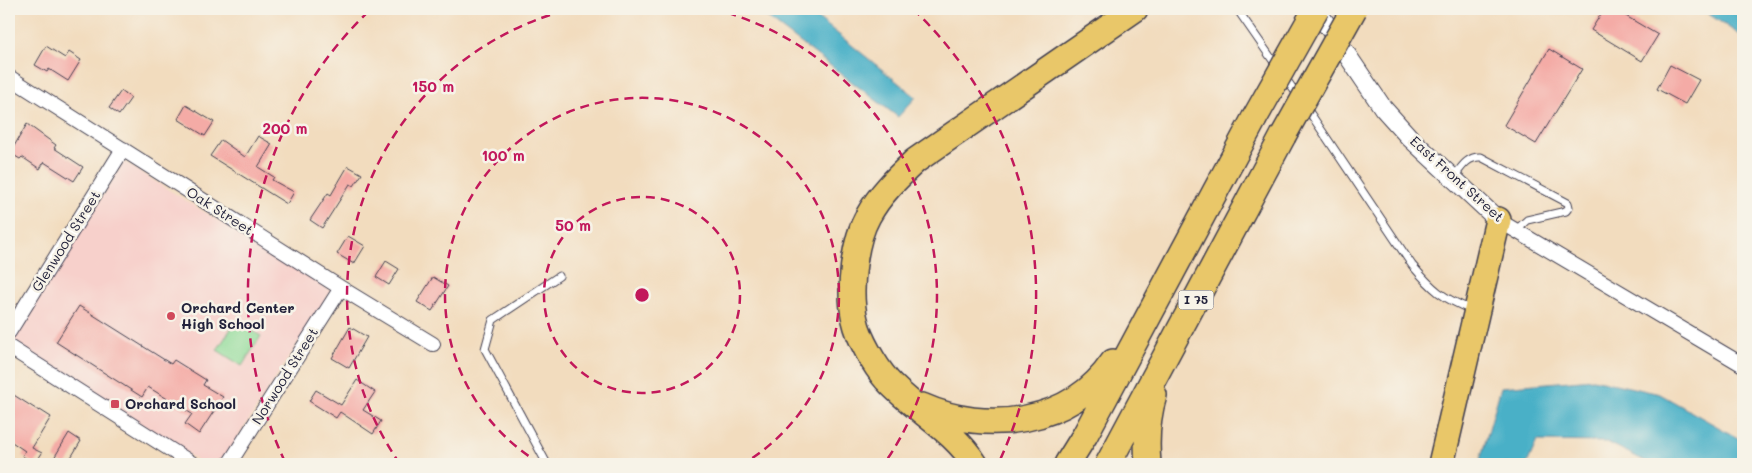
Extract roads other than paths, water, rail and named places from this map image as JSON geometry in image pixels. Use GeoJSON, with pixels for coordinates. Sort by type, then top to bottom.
{"type":"FeatureCollection","features":[{"type":"Feature","properties":{"kind":"highway"},"geometry":{"type":"LineString","coordinates":[[975,464],[962,446],[888,380],[868,351],[855,321],[852,283],[857,248],[867,217],[886,189],[915,161],[1135,9]]}},
{"type":"Feature","properties":{"kind":"highway","name":"I 75"},"geometry":{"type":"LineString","coordinates":[[1067,464],[1085,435],[1254,119],[1316,9]]}},
{"type":"Feature","properties":{"kind":"highway","name":"I 75"},"geometry":{"type":"LineString","coordinates":[[1108,464],[1283,136],[1354,9]]}},
{"type":"Feature","properties":{"kind":"highway"},"geometry":{"type":"LineString","coordinates":[[1441,464],[1476,311],[1507,225]]}},
{"type":"Feature","properties":{"kind":"highway"},"geometry":{"type":"LineString","coordinates":[[910,400],[937,412],[972,420],[1018,420],[1052,411],[1070,402],[1097,382],[1110,367],[1161,292]]}},
{"type":"Feature","properties":{"kind":"highway"},"geometry":{"type":"LineString","coordinates":[[1148,464],[1146,444],[1150,407],[1184,324]]}},
{"type":"Feature","properties":{"kind":"street","name":"East Front Street"},"geometry":{"type":"LineString","coordinates":[[1316,9],[1383,108],[1410,138],[1507,225],[1743,365]]}},
{"type":"Feature","properties":{"kind":"street","name":"Oak Street"},"geometry":{"type":"LineString","coordinates":[[9,77],[432,344]]}},
{"type":"Feature","properties":{"kind":"street","name":"Glenwood Street"},"geometry":{"type":"LineString","coordinates":[[9,332],[123,149]]}},
{"type":"Feature","properties":{"kind":"street","name":"Norwood Street"},"geometry":{"type":"LineString","coordinates":[[229,464],[341,288]]}},
{"type":"Feature","properties":{"kind":"street"},"geometry":{"type":"LineString","coordinates":[[9,348],[193,464]]}},
{"type":"Feature","properties":{"kind":"lane"},"geometry":{"type":"LineString","coordinates":[[1237,9],[1337,151],[1412,265],[1432,288],[1454,303],[1476,311]]}},
{"type":"Feature","properties":{"kind":"lane"},"geometry":{"type":"LineString","coordinates":[[1453,178],[1468,160],[1481,157],[1568,203],[1569,207],[1566,211],[1507,225]]}},
{"type":"Feature","properties":{"kind":"lane"},"geometry":{"type":"LineString","coordinates":[[547,464],[485,349],[493,320],[559,276]]}},
{"type":"Feature","properties":{"kind":"water"},"geometry":{"type":"Polygon","coordinates":[[[756,9],[807,9],[916,97],[898,117],[756,9]]]}},
{"type":"Feature","properties":{"kind":"water"},"geometry":{"type":"Polygon","coordinates":[[[1701,9],[1743,9],[1743,37],[1701,9]]]}},
{"type":"Feature","properties":{"kind":"water"},"geometry":{"type":"Polygon","coordinates":[[[1593,379],[1660,394],[1743,441],[1743,464],[1651,464],[1607,442],[1537,441],[1527,464],[1479,464],[1501,387],[1593,379]]]}},
{"type":"Feature","properties":{"kind":"place","name":"Orchard Center High School"},"geometry":{"type":"Point","coordinates":[171,316]}},
{"type":"Feature","properties":{"kind":"place","name":"Orchard School"},"geometry":{"type":"Point","coordinates":[115,404]}}]}
